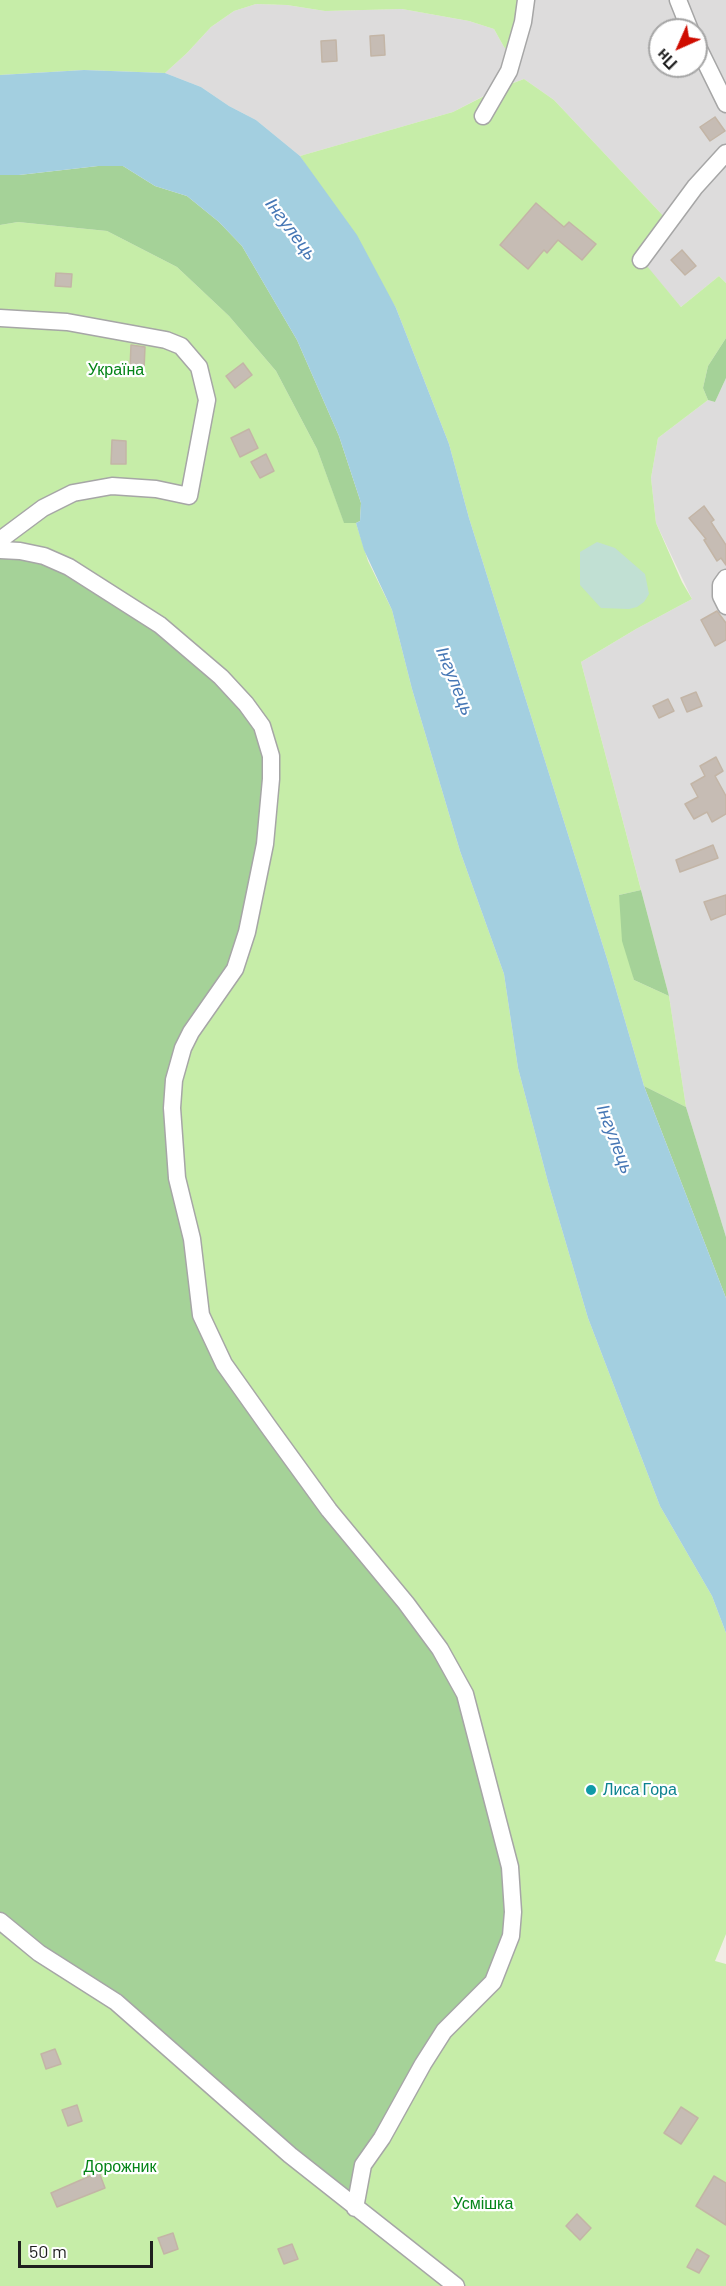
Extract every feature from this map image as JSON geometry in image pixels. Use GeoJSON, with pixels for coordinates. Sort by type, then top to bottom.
{"type":"FeatureCollection","features":[{"type":"Feature","properties":{"kind":"street"},"geometry":{"type":"LineString","coordinates":[[483,116],[509,71],[523,22],[526,0]]}},
{"type":"Feature","properties":{"kind":"street"},"geometry":{"type":"LineString","coordinates":[[678,0],[685,18]]}},
{"type":"Feature","properties":{"kind":"street"},"geometry":{"type":"LineString","coordinates":[[708,67],[726,104]]}},
{"type":"Feature","properties":{"kind":"street"},"geometry":{"type":"LineString","coordinates":[[641,260],[695,186],[726,153]]}},
{"type":"Feature","properties":{"kind":"street"},"geometry":{"type":"LineString","coordinates":[[0,318],[67,322],[166,340],[181,346],[199,367],[207,400],[189,496],[156,489],[112,486],[73,493],[43,508],[0,540]]}},
{"type":"Feature","properties":{"kind":"street"},"geometry":{"type":"LineString","coordinates":[[0,550],[44,556],[85,577],[160,625],[221,677],[246,704],[262,726],[271,756],[271,778],[265,844],[248,932],[235,969],[190,1032],[174,1080],[172,1108],[177,1178],[192,1239],[201,1315],[224,1364],[268,1426],[329,1509],[406,1603],[440,1649],[465,1694],[510,1867],[513,1912],[511,1936],[492,1982],[444,2031],[423,2064],[382,2138],[363,2165],[355,2208]]}},
{"type":"Feature","properties":{"kind":"street"},"geometry":{"type":"LineString","coordinates":[[726,578],[721,585],[720,596],[726,606]]}},
{"type":"Feature","properties":{"kind":"street"},"geometry":{"type":"LineString","coordinates":[[0,1921],[39,1953],[116,2002],[290,2155],[456,2286]]}},
{"type":"Feature","properties":{"kind":"shaded area"},"geometry":{"type":"Polygon","coordinates":[[[526,0],[726,0],[726,283],[719,276],[681,307],[641,260],[669,222],[554,100],[524,79],[499,88],[453,112],[300,156],[256,120],[229,106],[201,87],[165,73],[211,27],[234,11],[256,4],[287,5],[325,11],[402,9],[469,21],[494,29],[504,47],[526,0]]]}},
{"type":"Feature","properties":{"kind":"shaded area"},"geometry":{"type":"Polygon","coordinates":[[[726,378],[726,1237],[686,1107],[669,996],[581,662],[692,599],[656,523],[651,478],[658,438],[708,400],[715,402],[726,378]]]}},
{"type":"Feature","properties":{"kind":"green space"},"geometry":{"type":"Polygon","coordinates":[[[0,0],[526,0],[514,56],[504,47],[494,29],[469,21],[402,9],[325,11],[287,5],[256,4],[234,11],[211,27],[165,73],[84,70],[0,75],[0,0]]]}},
{"type":"Feature","properties":{"kind":"green space"},"geometry":{"type":"Polygon","coordinates":[[[524,79],[554,100],[669,222],[642,260],[681,307],[719,276],[726,283],[726,338],[708,366],[703,388],[708,400],[658,438],[651,478],[656,523],[692,599],[581,662],[641,890],[619,895],[634,980],[669,996],[686,1107],[644,1086],[608,962],[469,518],[449,444],[396,308],[300,156],[453,112],[500,88],[524,79]]]}},
{"type":"Feature","properties":{"kind":"green space"},"geometry":{"type":"Polygon","coordinates":[[[98,166],[123,166],[155,186],[187,196],[219,222],[242,246],[297,340],[339,436],[361,503],[360,521],[344,523],[317,449],[276,371],[229,316],[177,267],[107,231],[18,222],[0,225],[0,175],[98,166]]]}},
{"type":"Feature","properties":{"kind":"green space"},"geometry":{"type":"Polygon","coordinates":[[[18,222],[107,231],[177,267],[229,316],[276,371],[317,449],[344,522],[356,523],[368,561],[392,610],[412,689],[460,851],[504,974],[518,1068],[548,1182],[588,1318],[660,1506],[712,1596],[726,1633],[726,1934],[715,1961],[726,1964],[726,2286],[0,2286],[0,1921],[329,1510],[201,1315],[0,550],[0,225],[18,222]]]}},
{"type":"Feature","properties":{"kind":"green space"},"geometry":{"type":"Polygon","coordinates":[[[726,338],[726,378],[715,402],[708,400],[703,388],[708,366],[726,338]]]}},
{"type":"Feature","properties":{"kind":"green space"},"geometry":{"type":"Polygon","coordinates":[[[597,542],[615,548],[645,574],[649,594],[637,607],[601,608],[580,585],[580,552],[597,542]]]}},
{"type":"Feature","properties":{"kind":"green space"},"geometry":{"type":"Polygon","coordinates":[[[0,550],[20,551],[117,597],[246,704],[271,756],[265,844],[224,986],[174,1080],[201,1315],[224,1364],[465,1694],[513,1912],[493,1982],[444,2031],[382,2138],[355,2208],[116,2002],[0,1921],[0,550]]]}},
{"type":"Feature","properties":{"kind":"green space"},"geometry":{"type":"Polygon","coordinates":[[[641,890],[669,996],[634,980],[622,941],[619,895],[641,890]]]}},
{"type":"Feature","properties":{"kind":"green space"},"geometry":{"type":"Polygon","coordinates":[[[644,1086],[686,1107],[726,1237],[726,1298],[644,1086]]]}},
{"type":"Feature","properties":{"kind":"water","name":"Інгулець"},"geometry":{"type":"Polygon","coordinates":[[[84,70],[165,73],[201,87],[229,106],[256,120],[300,156],[357,235],[396,308],[449,444],[469,518],[608,962],[644,1086],[726,1298],[726,1633],[712,1596],[660,1506],[588,1318],[548,1182],[518,1068],[504,974],[460,851],[412,689],[392,610],[364,550],[356,523],[360,521],[361,503],[339,436],[297,340],[242,246],[219,222],[187,196],[155,186],[123,166],[98,166],[0,175],[0,75],[84,70]]]}},
{"type":"Feature","properties":{"kind":"building"},"geometry":{"type":"Polygon","coordinates":[[[384,35],[385,55],[371,56],[370,36],[384,35]]]}},
{"type":"Feature","properties":{"kind":"building"},"geometry":{"type":"Polygon","coordinates":[[[336,40],[337,61],[322,62],[321,41],[336,40]]]}},
{"type":"Feature","properties":{"kind":"building"},"geometry":{"type":"Polygon","coordinates":[[[715,117],[725,131],[710,141],[700,127],[715,117]]]}},
{"type":"Feature","properties":{"kind":"building"},"geometry":{"type":"Polygon","coordinates":[[[536,203],[564,227],[569,222],[596,244],[582,260],[558,240],[547,253],[544,250],[528,269],[500,245],[536,203]]]}},
{"type":"Feature","properties":{"kind":"building"},"geometry":{"type":"Polygon","coordinates":[[[682,250],[696,266],[685,275],[671,260],[682,250]]]}},
{"type":"Feature","properties":{"kind":"building"},"geometry":{"type":"Polygon","coordinates":[[[56,273],[72,274],[71,287],[55,286],[56,273]]]}},
{"type":"Feature","properties":{"kind":"building"},"geometry":{"type":"Polygon","coordinates":[[[131,345],[145,347],[144,370],[130,369],[131,345]]]}},
{"type":"Feature","properties":{"kind":"building"},"geometry":{"type":"Polygon","coordinates":[[[243,363],[252,375],[235,388],[226,376],[243,363]]]}},
{"type":"Feature","properties":{"kind":"building"},"geometry":{"type":"Polygon","coordinates":[[[249,429],[258,448],[240,457],[231,438],[249,429]]]}},
{"type":"Feature","properties":{"kind":"building"},"geometry":{"type":"Polygon","coordinates":[[[112,440],[126,441],[126,464],[111,464],[112,440]]]}},
{"type":"Feature","properties":{"kind":"building"},"geometry":{"type":"Polygon","coordinates":[[[266,454],[274,471],[260,478],[251,462],[266,454]]]}},
{"type":"Feature","properties":{"kind":"building"},"geometry":{"type":"Polygon","coordinates":[[[704,506],[714,520],[711,522],[726,545],[726,565],[721,558],[717,561],[704,540],[706,539],[689,518],[704,506]]]}},
{"type":"Feature","properties":{"kind":"building"},"geometry":{"type":"Polygon","coordinates":[[[717,611],[726,623],[726,640],[715,646],[701,620],[717,611]]]}},
{"type":"Feature","properties":{"kind":"building"},"geometry":{"type":"Polygon","coordinates":[[[696,692],[702,706],[687,712],[681,698],[696,692]]]}},
{"type":"Feature","properties":{"kind":"building"},"geometry":{"type":"Polygon","coordinates":[[[668,699],[674,711],[659,718],[653,706],[668,699]]]}},
{"type":"Feature","properties":{"kind":"building"},"geometry":{"type":"Polygon","coordinates":[[[716,757],[723,771],[715,776],[726,796],[726,814],[712,822],[707,812],[694,819],[685,804],[698,797],[691,784],[705,776],[700,766],[716,757]]]}},
{"type":"Feature","properties":{"kind":"building"},"geometry":{"type":"Polygon","coordinates":[[[713,845],[718,858],[680,872],[676,860],[713,845]]]}},
{"type":"Feature","properties":{"kind":"building"},"geometry":{"type":"Polygon","coordinates":[[[726,895],[726,914],[711,920],[704,902],[726,895]]]}},
{"type":"Feature","properties":{"kind":"building"},"geometry":{"type":"Polygon","coordinates":[[[55,2049],[61,2064],[46,2069],[41,2054],[55,2049]]]}},
{"type":"Feature","properties":{"kind":"building"},"geometry":{"type":"Polygon","coordinates":[[[77,2105],[82,2121],[68,2126],[62,2110],[77,2105]]]}},
{"type":"Feature","properties":{"kind":"building"},"geometry":{"type":"Polygon","coordinates":[[[681,2107],[698,2118],[681,2144],[664,2133],[681,2107]]]}},
{"type":"Feature","properties":{"kind":"building"},"geometry":{"type":"Polygon","coordinates":[[[99,2172],[105,2188],[57,2207],[51,2193],[99,2172]]]}},
{"type":"Feature","properties":{"kind":"building"},"geometry":{"type":"Polygon","coordinates":[[[714,2176],[726,2183],[726,2225],[696,2206],[714,2176]]]}},
{"type":"Feature","properties":{"kind":"building"},"geometry":{"type":"Polygon","coordinates":[[[577,2214],[591,2228],[580,2240],[566,2226],[577,2214]]]}},
{"type":"Feature","properties":{"kind":"building"},"geometry":{"type":"Polygon","coordinates":[[[173,2233],[178,2249],[164,2254],[158,2238],[173,2233]]]}},
{"type":"Feature","properties":{"kind":"building"},"geometry":{"type":"Polygon","coordinates":[[[292,2244],[298,2259],[284,2264],[278,2249],[292,2244]]]}},
{"type":"Feature","properties":{"kind":"building"},"geometry":{"type":"Polygon","coordinates":[[[697,2249],[709,2256],[699,2273],[687,2267],[697,2249]]]}},
{"type":"Feature","properties":{"kind":"place","name":"Лиса Гора"},"geometry":{"type":"Point","coordinates":[591,1790]}},
{"type":"Feature","properties":{"kind":"park label","name":"Україна"},"geometry":{"type":"Point","coordinates":[116,370]}},
{"type":"Feature","properties":{"kind":"park label","name":"Дорожник"},"geometry":{"type":"Point","coordinates":[120,2167]}},
{"type":"Feature","properties":{"kind":"park label","name":"Усмішка"},"geometry":{"type":"Point","coordinates":[483,2204]}}]}
